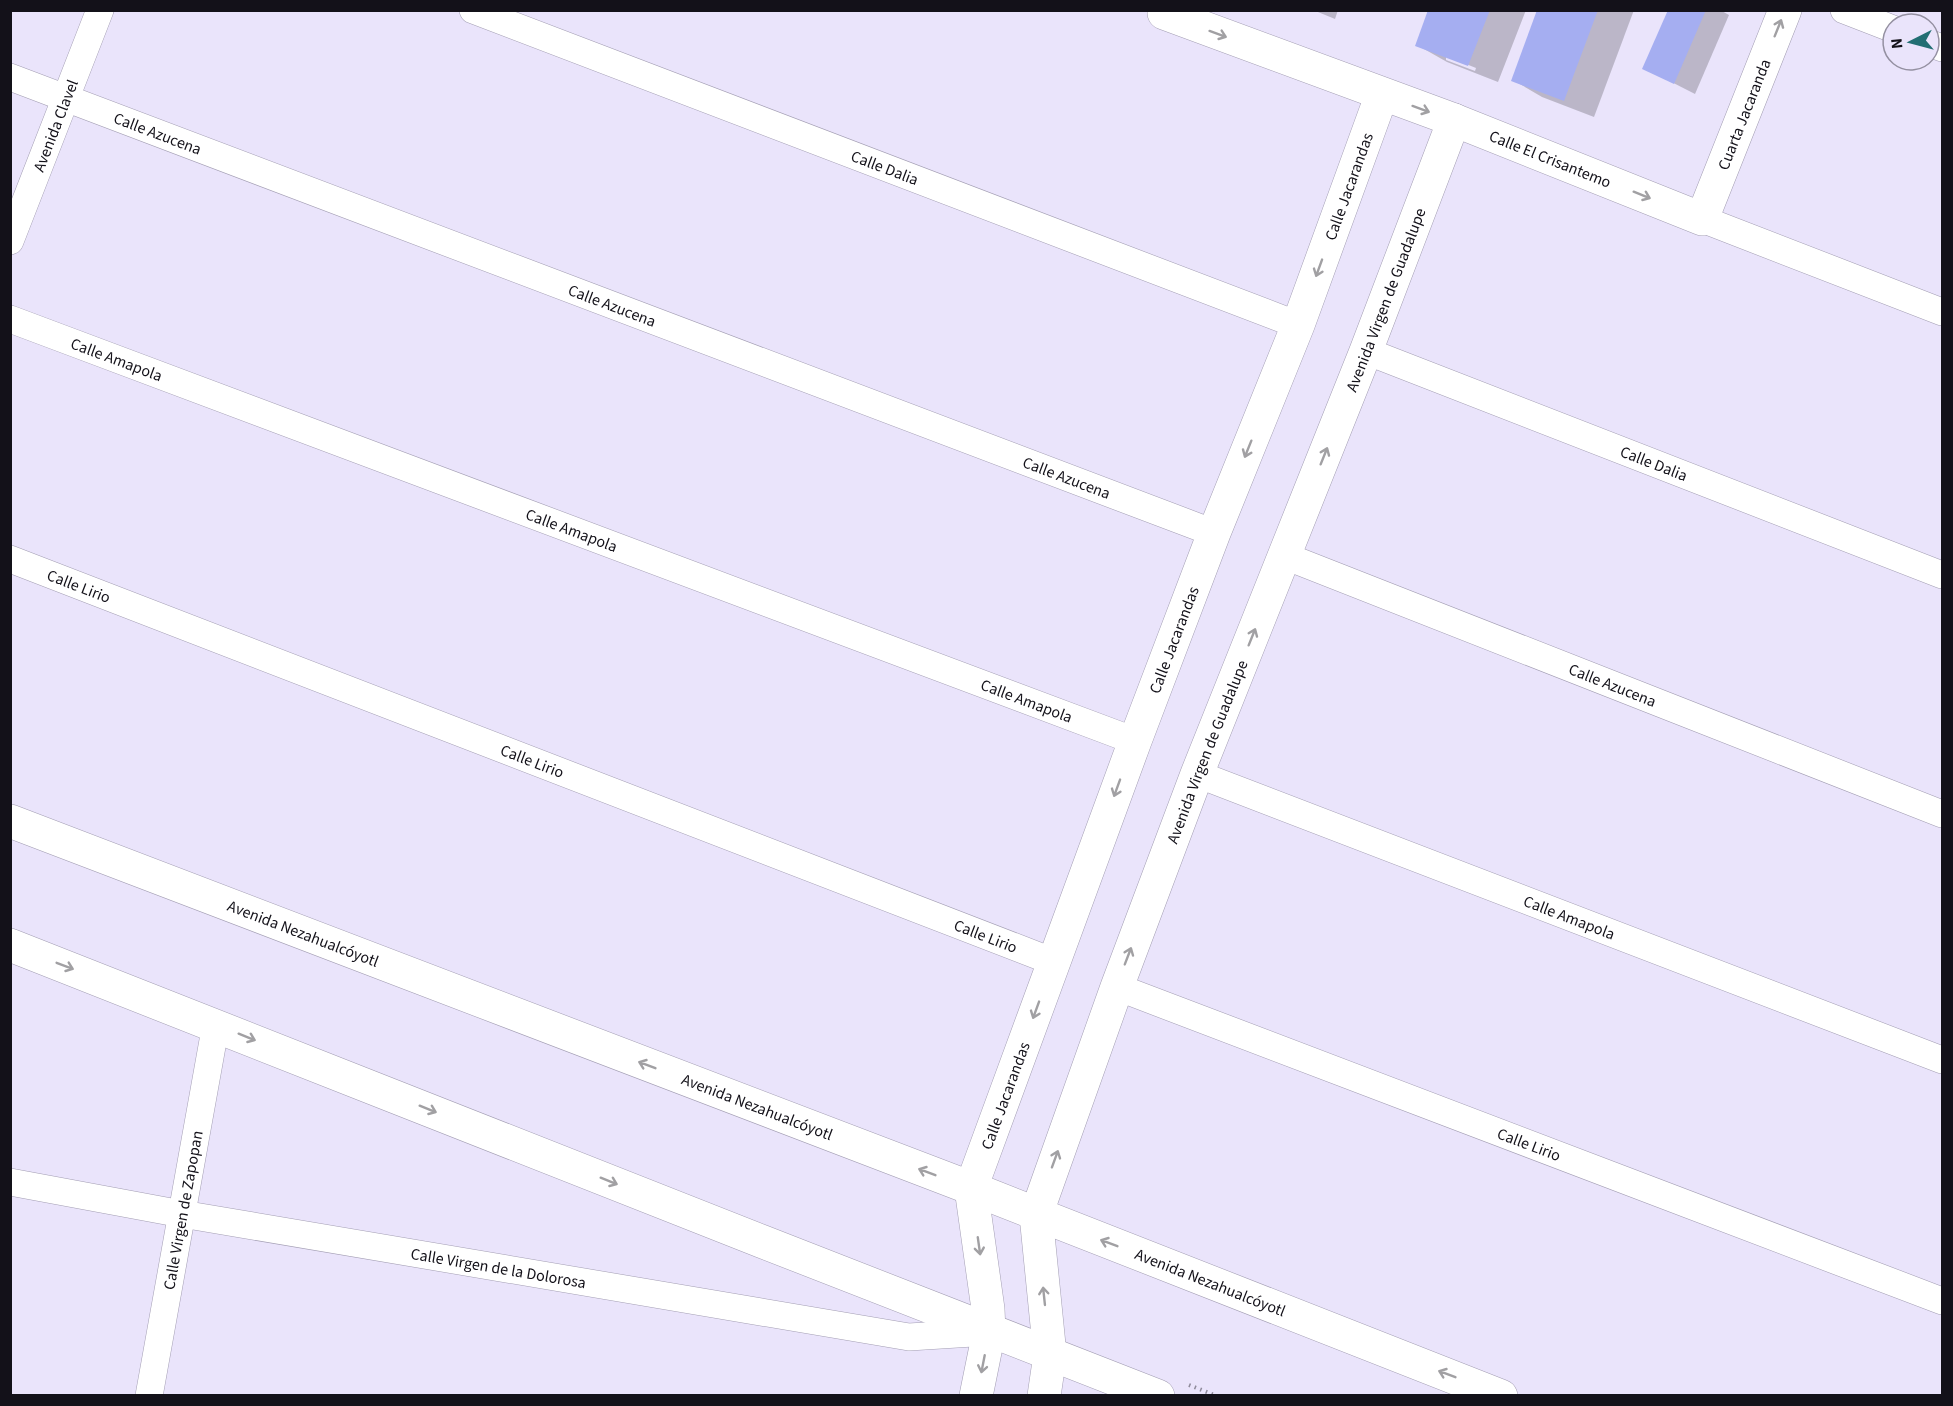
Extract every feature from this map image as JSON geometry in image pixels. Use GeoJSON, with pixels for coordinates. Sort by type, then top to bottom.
{"type":"FeatureCollection","features":[{"type":"Feature","properties":{"kind":"main road","name":"Cuarta Jacaranda"},"geometry":{"type":"LineString","coordinates":[[1702,219],[1785,10]]}},
{"type":"Feature","properties":{"kind":"main road","name":"Calle El Crisantemo"},"geometry":{"type":"LineString","coordinates":[[1161,12],[1454,120],[1702,219]]}},
{"type":"Feature","properties":{"kind":"main road","name":"Calle Jacarandas"},"geometry":{"type":"LineString","coordinates":[[970,1188],[1134,741],[1298,324],[1382,94]]}},
{"type":"Feature","properties":{"kind":"main road","name":"Avenida Virgen de Guadalupe"},"geometry":{"type":"LineString","coordinates":[[1044,1395],[1050,1355],[1036,1215],[1117,987],[1197,774],[1366,351],[1454,120]]}},
{"type":"Feature","properties":{"kind":"main road","name":"Avenida Nezahualcóyotl"},"geometry":{"type":"LineString","coordinates":[[10,821],[970,1188],[1502,1395]]}},
{"type":"Feature","properties":{"kind":"main road"},"geometry":{"type":"LineString","coordinates":[[10,945],[216,1024],[989,1332],[1158,1395]]}},
{"type":"Feature","properties":{"kind":"main road"},"geometry":{"type":"LineString","coordinates":[[970,1188],[988,1309],[989,1332],[976,1395]]}},
{"type":"Feature","properties":{"kind":"street","name":"Avenida Clavel"},"geometry":{"type":"LineString","coordinates":[[10,240],[100,10]]}},
{"type":"Feature","properties":{"kind":"street","name":"Calle Dalia"},"geometry":{"type":"LineString","coordinates":[[473,10],[1298,324]]}},
{"type":"Feature","properties":{"kind":"street"},"geometry":{"type":"LineString","coordinates":[[1844,10],[1881,24]]}},
{"type":"Feature","properties":{"kind":"street","name":"Calle Azucena"},"geometry":{"type":"LineString","coordinates":[[10,77],[1214,533]]}},
{"type":"Feature","properties":{"kind":"street","name":"Calle El Crisantemo"},"geometry":{"type":"LineString","coordinates":[[1702,219],[1942,312]]}},
{"type":"Feature","properties":{"kind":"street","name":"Calle Amapola"},"geometry":{"type":"LineString","coordinates":[[10,319],[1134,741]]}},
{"type":"Feature","properties":{"kind":"street","name":"Calle Dalia"},"geometry":{"type":"LineString","coordinates":[[1366,351],[1942,575]]}},
{"type":"Feature","properties":{"kind":"street","name":"Calle Azucena"},"geometry":{"type":"LineString","coordinates":[[1285,556],[1942,814]]}},
{"type":"Feature","properties":{"kind":"street","name":"Calle Lirio"},"geometry":{"type":"LineString","coordinates":[[10,559],[1054,962]]}},
{"type":"Feature","properties":{"kind":"street","name":"Calle Amapola"},"geometry":{"type":"LineString","coordinates":[[1197,774],[1942,1060]]}},
{"type":"Feature","properties":{"kind":"street","name":"Calle Lirio"},"geometry":{"type":"LineString","coordinates":[[1117,987],[1942,1301]]}},
{"type":"Feature","properties":{"kind":"street","name":"Calle Virgen de Zapopan"},"geometry":{"type":"LineString","coordinates":[[149,1395],[216,1024]]}},
{"type":"Feature","properties":{"kind":"street","name":"Calle Virgen de la Dolorosa"},"geometry":{"type":"LineString","coordinates":[[10,1182],[182,1214],[909,1337],[989,1332]]}},
{"type":"Feature","properties":{"kind":"building"},"geometry":{"type":"Polygon","coordinates":[[[1428,10],[1490,10],[1468,66],[1415,46],[1428,10]]]}},
{"type":"Feature","properties":{"kind":"building"},"geometry":{"type":"Polygon","coordinates":[[[1537,10],[1598,10],[1564,101],[1511,81],[1537,10]]]}},
{"type":"Feature","properties":{"kind":"building"},"geometry":{"type":"Polygon","coordinates":[[[1668,10],[1706,10],[1674,84],[1642,69],[1668,10]]]}}]}
